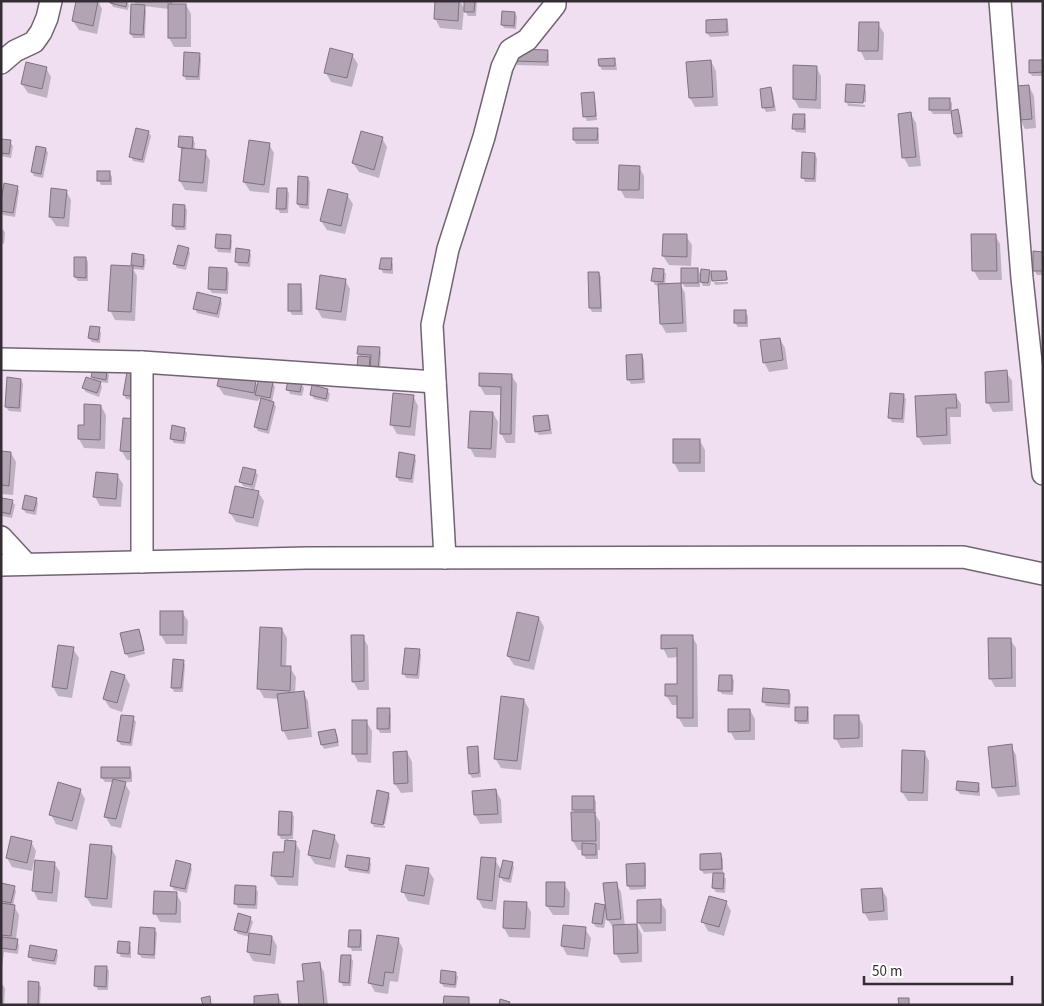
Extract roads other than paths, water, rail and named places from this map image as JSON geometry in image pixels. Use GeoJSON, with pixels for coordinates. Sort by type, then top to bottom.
{"type":"FeatureCollection","features":[{"type":"Feature","properties":{"kind":"street"},"geometry":{"type":"LineString","coordinates":[[1,63],[15,51],[34,42],[47,18],[51,1]]}},
{"type":"Feature","properties":{"kind":"street"},"geometry":{"type":"LineString","coordinates":[[445,558],[432,325],[448,249],[484,137],[502,67],[510,50],[527,40],[555,5],[555,1]]}},
{"type":"Feature","properties":{"kind":"street"},"geometry":{"type":"LineString","coordinates":[[1000,1],[1022,278],[1043,474]]}},
{"type":"Feature","properties":{"kind":"street"},"geometry":{"type":"LineString","coordinates":[[1,359],[142,362],[435,382]]}},
{"type":"Feature","properties":{"kind":"street"},"geometry":{"type":"LineString","coordinates":[[142,362],[142,562]]}},
{"type":"Feature","properties":{"kind":"street"},"geometry":{"type":"LineString","coordinates":[[1,536],[26,564]]}},
{"type":"Feature","properties":{"kind":"street"},"geometry":{"type":"LineString","coordinates":[[1,565],[306,558],[963,557],[1043,574]]}}]}
